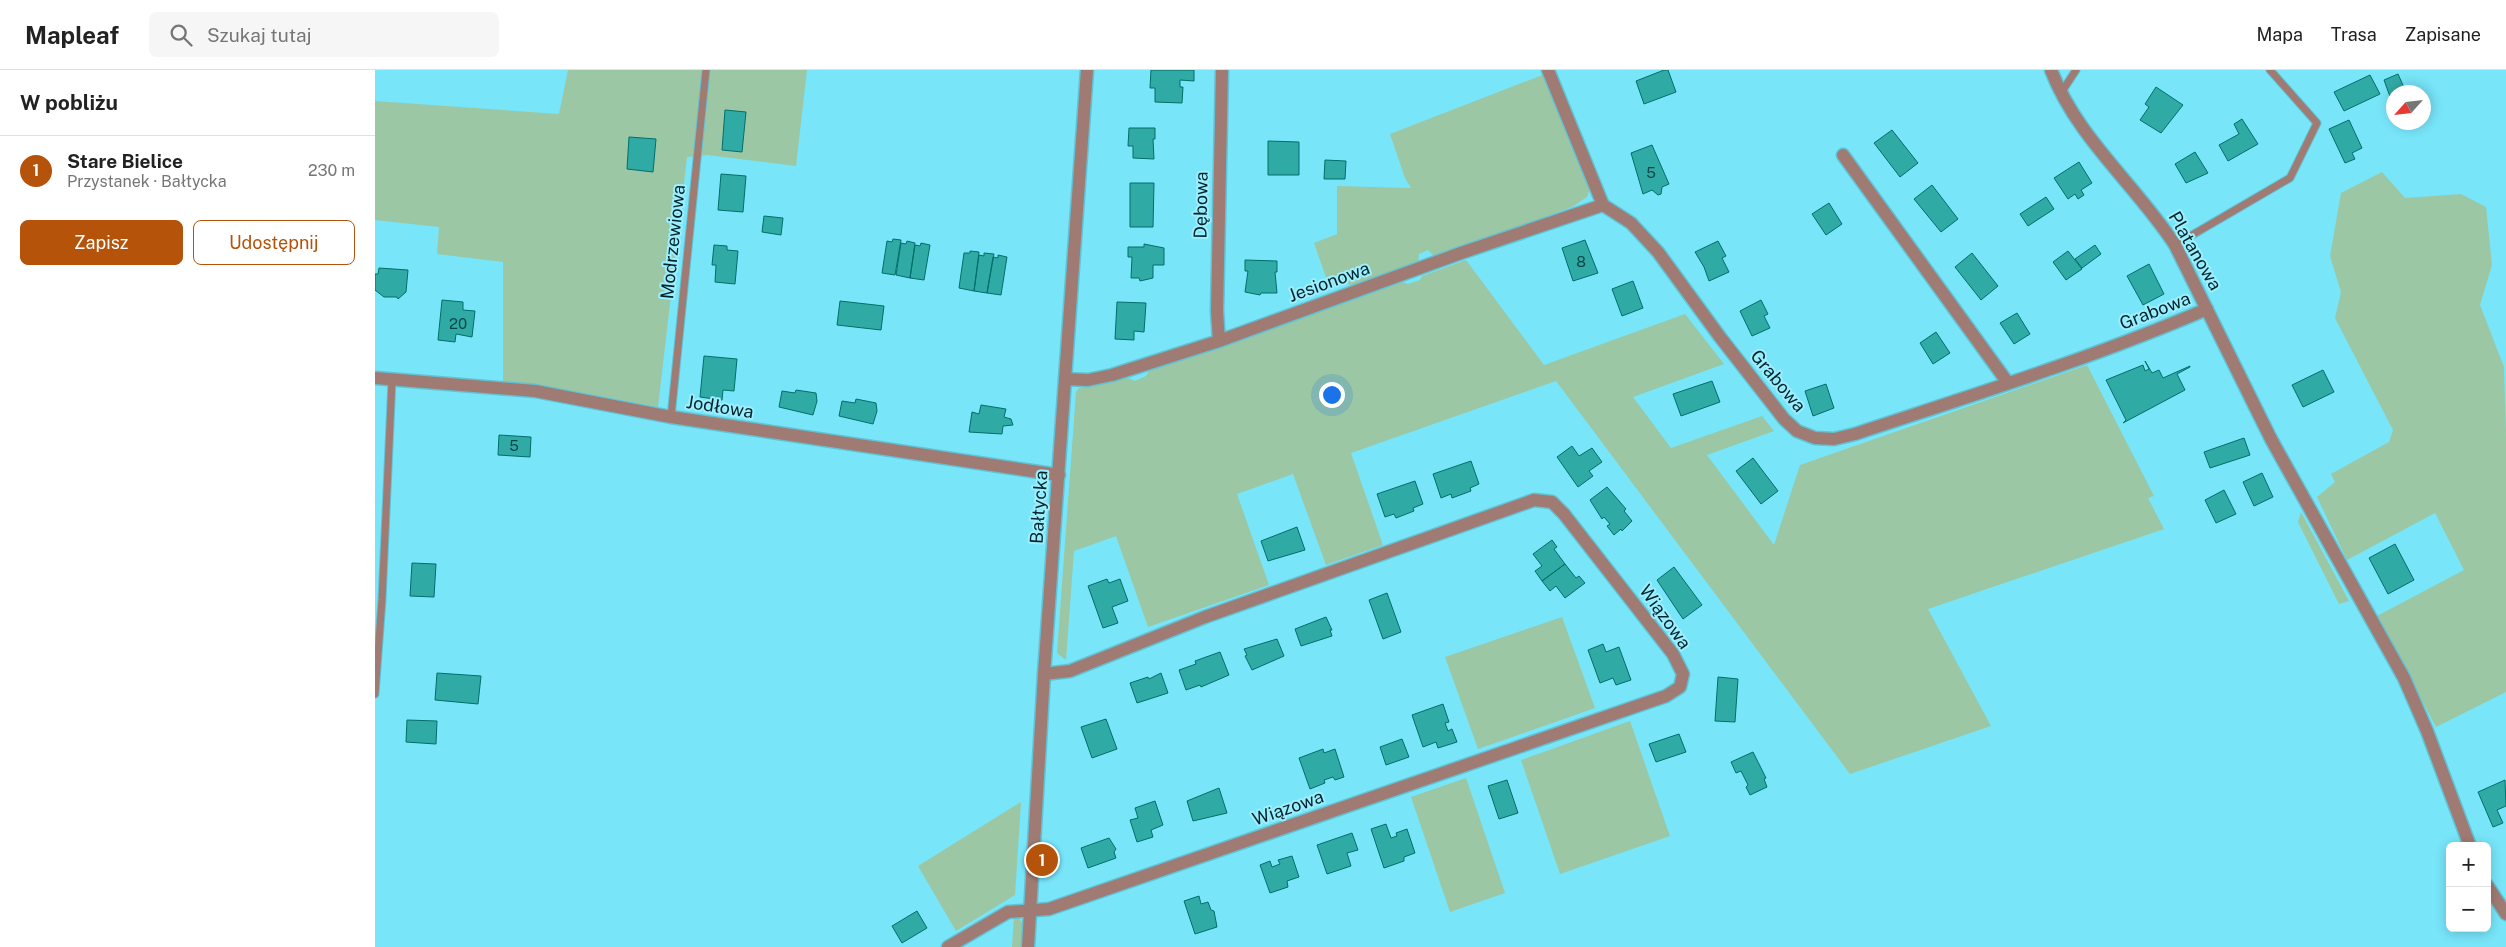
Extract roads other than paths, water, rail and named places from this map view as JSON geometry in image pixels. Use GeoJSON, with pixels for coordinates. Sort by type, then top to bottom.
{"type":"FeatureCollection","features":[{"type":"Feature","properties":{"kind":"street","name":"Bałtycka"},"geometry":{"type":"LineString","coordinates":[[1028,947],[1087,70]]}},
{"type":"Feature","properties":{"kind":"street","name":"Dębowa"},"geometry":{"type":"LineString","coordinates":[[1219,341],[1217,310],[1222,70]]}},
{"type":"Feature","properties":{"kind":"street"},"geometry":{"type":"LineString","coordinates":[[1548,70],[1603,205]]}},
{"type":"Feature","properties":{"kind":"street","name":"Platanowa"},"geometry":{"type":"LineString","coordinates":[[2051,70],[2075,119],[2161,224],[2175,245],[2271,439],[2404,678],[2427,731],[2469,842]]}},
{"type":"Feature","properties":{"kind":"street"},"geometry":{"type":"LineString","coordinates":[[1843,155],[2008,383]]}},
{"type":"Feature","properties":{"kind":"street","name":"Jesionowa"},"geometry":{"type":"LineString","coordinates":[[1065,379],[1088,380],[1112,375],[1219,341],[1452,256],[1603,205]]}},
{"type":"Feature","properties":{"kind":"street","name":"Grabowa"},"geometry":{"type":"LineString","coordinates":[[1603,205],[1631,223],[1658,252],[1720,337],[1784,419],[1797,431],[1815,438],[1834,439],[2008,383],[2175,323],[2207,309]]}},
{"type":"Feature","properties":{"kind":"street","name":"Jodłowa"},"geometry":{"type":"LineString","coordinates":[[375,378],[535,391],[671,417],[1059,475]]}},
{"type":"Feature","properties":{"kind":"street","name":"Wiązowa"},"geometry":{"type":"LineString","coordinates":[[948,947],[1008,912],[1049,909],[1666,696],[1680,687],[1683,674],[1673,654],[1564,514],[1552,502],[1534,500],[1205,617],[1070,671],[1045,674]]}},
{"type":"Feature","properties":{"kind":"street"},"geometry":{"type":"LineString","coordinates":[[2488,887],[2506,914]]}},
{"type":"Feature","properties":{"kind":"lane","name":"Modrzewiowa"},"geometry":{"type":"LineString","coordinates":[[671,417],[705,70]]}},
{"type":"Feature","properties":{"kind":"lane"},"geometry":{"type":"LineString","coordinates":[[2061,93],[2075,70]]}},
{"type":"Feature","properties":{"kind":"lane"},"geometry":{"type":"LineString","coordinates":[[2175,245],[2290,178],[2317,123],[2270,70]]}},
{"type":"Feature","properties":{"kind":"lane"},"geometry":{"type":"LineString","coordinates":[[375,694],[382,600],[392,380]]}},
{"type":"Feature","properties":{"kind":"place","name":"Stare Bielice"},"geometry":{"type":"Point","coordinates":[1042,860]}}]}
